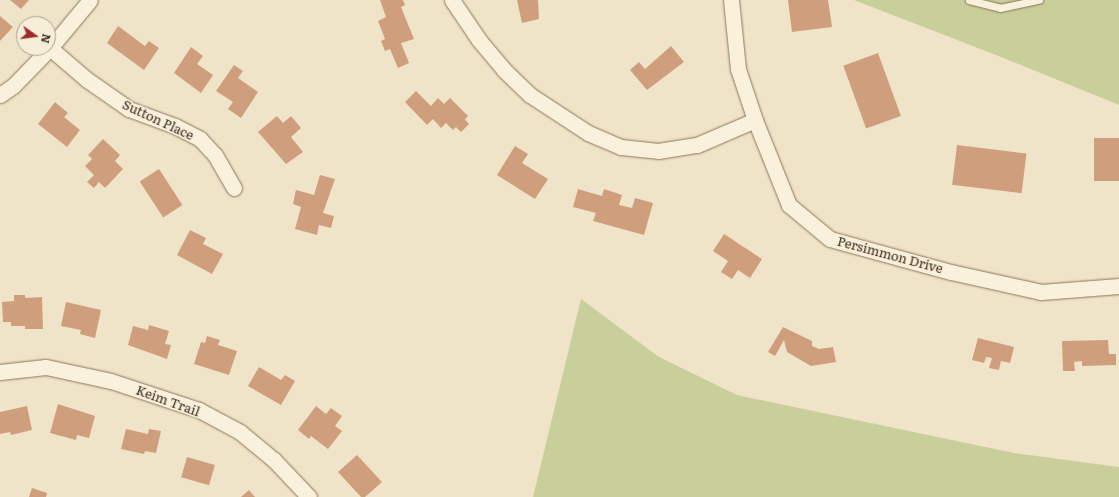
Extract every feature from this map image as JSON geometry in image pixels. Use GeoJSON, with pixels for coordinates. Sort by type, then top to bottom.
{"type":"FeatureCollection","features":[{"type":"Feature","properties":{"kind":"street"},"geometry":{"type":"LineString","coordinates":[[56,41],[90,0]]}},
{"type":"Feature","properties":{"kind":"street"},"geometry":{"type":"LineString","coordinates":[[452,0],[479,40],[504,70],[530,95],[588,134],[621,147],[658,151],[697,145],[755,120]]}},
{"type":"Feature","properties":{"kind":"street","name":"Persimmon Drive"},"geometry":{"type":"LineString","coordinates":[[731,0],[738,69],[755,120],[789,205],[830,239],[951,272],[1041,292],[1119,286]]}},
{"type":"Feature","properties":{"kind":"street","name":"Sutton Place"},"geometry":{"type":"LineString","coordinates":[[56,53],[86,79],[129,109],[175,126],[200,139],[215,155],[234,188]]}},
{"type":"Feature","properties":{"kind":"street"},"geometry":{"type":"LineString","coordinates":[[0,96],[13,86],[42,56]]}},
{"type":"Feature","properties":{"kind":"street","name":"Keim Trail"},"geometry":{"type":"LineString","coordinates":[[0,372],[46,367],[111,381],[198,410],[240,432],[274,460],[309,497]]}},
{"type":"Feature","properties":{"kind":"lane"},"geometry":{"type":"LineString","coordinates":[[969,0],[1000,8],[1039,0]]}},
{"type":"Feature","properties":{"kind":"green space"},"geometry":{"type":"Polygon","coordinates":[[[854,0],[1119,0],[1119,105],[1001,57],[854,0]]]}},
{"type":"Feature","properties":{"kind":"green space"},"geometry":{"type":"Polygon","coordinates":[[[581,299],[659,357],[737,395],[1014,453],[1119,467],[1119,497],[533,497],[581,299]]]}},
{"type":"Feature","properties":{"kind":"building"},"geometry":{"type":"Polygon","coordinates":[[[10,0],[29,0],[21,9],[10,0]]]}},
{"type":"Feature","properties":{"kind":"building"},"geometry":{"type":"Polygon","coordinates":[[[380,0],[403,0],[405,5],[401,7],[414,39],[401,43],[409,63],[398,68],[390,49],[385,51],[381,41],[385,39],[378,21],[386,17],[380,0]]]}},
{"type":"Feature","properties":{"kind":"building"},"geometry":{"type":"Polygon","coordinates":[[[517,0],[538,0],[539,19],[522,23],[517,0]]]}},
{"type":"Feature","properties":{"kind":"building"},"geometry":{"type":"Polygon","coordinates":[[[788,0],[828,0],[832,27],[792,32],[788,0]]]}},
{"type":"Feature","properties":{"kind":"building"},"geometry":{"type":"Polygon","coordinates":[[[0,16],[13,27],[0,41],[0,16]]]}},
{"type":"Feature","properties":{"kind":"building"},"geometry":{"type":"Polygon","coordinates":[[[118,26],[145,46],[149,41],[159,48],[144,70],[107,43],[118,26]]]}},
{"type":"Feature","properties":{"kind":"building"},"geometry":{"type":"Polygon","coordinates":[[[671,46],[684,62],[647,90],[630,70],[639,62],[645,69],[671,46]]]}},
{"type":"Feature","properties":{"kind":"building"},"geometry":{"type":"Polygon","coordinates":[[[191,47],[203,56],[197,64],[213,75],[201,93],[174,73],[191,47]]]}},
{"type":"Feature","properties":{"kind":"building"},"geometry":{"type":"Polygon","coordinates":[[[878,53],[901,116],[866,129],[843,66],[878,53]]]}},
{"type":"Feature","properties":{"kind":"building"},"geometry":{"type":"Polygon","coordinates":[[[234,65],[243,71],[238,78],[258,92],[241,118],[228,109],[233,102],[216,91],[234,65]]]}},
{"type":"Feature","properties":{"kind":"building"},"geometry":{"type":"Polygon","coordinates":[[[416,91],[431,106],[438,98],[444,104],[450,98],[468,116],[465,119],[469,124],[461,132],[456,127],[453,130],[446,123],[441,128],[433,119],[427,125],[405,102],[416,91]]]}},
{"type":"Feature","properties":{"kind":"building"},"geometry":{"type":"Polygon","coordinates":[[[55,102],[68,113],[64,117],[80,130],[67,147],[38,124],[55,102]]]}},
{"type":"Feature","properties":{"kind":"building"},"geometry":{"type":"Polygon","coordinates":[[[277,116],[283,123],[291,116],[301,128],[291,137],[303,152],[286,164],[258,132],[277,116]]]}},
{"type":"Feature","properties":{"kind":"building"},"geometry":{"type":"Polygon","coordinates":[[[1094,138],[1119,138],[1119,181],[1094,181],[1094,138]]]}},
{"type":"Feature","properties":{"kind":"building"},"geometry":{"type":"Polygon","coordinates":[[[103,139],[120,155],[115,161],[123,169],[105,188],[99,182],[94,188],[87,182],[94,175],[85,166],[92,159],[88,155],[103,139]]]}},
{"type":"Feature","properties":{"kind":"building"},"geometry":{"type":"Polygon","coordinates":[[[957,145],[1026,154],[1022,193],[952,185],[957,145]]]}},
{"type":"Feature","properties":{"kind":"building"},"geometry":{"type":"Polygon","coordinates":[[[515,146],[528,154],[522,163],[548,179],[535,199],[497,175],[515,146]]]}},
{"type":"Feature","properties":{"kind":"building"},"geometry":{"type":"Polygon","coordinates":[[[159,169],[182,205],[163,218],[140,182],[159,169]]]}},
{"type":"Feature","properties":{"kind":"building"},"geometry":{"type":"Polygon","coordinates":[[[320,175],[335,179],[323,213],[334,216],[331,228],[319,225],[317,235],[295,229],[301,207],[293,204],[296,190],[314,195],[320,175]]]}},
{"type":"Feature","properties":{"kind":"building"},"geometry":{"type":"Polygon","coordinates":[[[578,189],[602,196],[604,189],[622,195],[619,205],[632,208],[635,198],[653,203],[644,235],[593,221],[596,213],[573,207],[578,189]]]}},
{"type":"Feature","properties":{"kind":"building"},"geometry":{"type":"Polygon","coordinates":[[[190,230],[206,238],[203,244],[223,254],[212,274],[177,255],[190,230]]]}},
{"type":"Feature","properties":{"kind":"building"},"geometry":{"type":"Polygon","coordinates":[[[724,234],[762,259],[750,278],[738,270],[732,279],[721,272],[728,261],[713,251],[724,234]]]}},
{"type":"Feature","properties":{"kind":"building"},"geometry":{"type":"Polygon","coordinates":[[[14,295],[25,295],[25,298],[42,297],[43,329],[25,329],[25,326],[11,326],[11,322],[3,322],[2,302],[14,301],[14,295]]]}},
{"type":"Feature","properties":{"kind":"building"},"geometry":{"type":"Polygon","coordinates":[[[66,302],[101,310],[95,338],[80,334],[81,330],[61,326],[66,302]]]}},
{"type":"Feature","properties":{"kind":"building"},"geometry":{"type":"Polygon","coordinates":[[[149,325],[169,331],[165,344],[171,345],[167,359],[128,345],[133,326],[148,330],[149,325]]]}},
{"type":"Feature","properties":{"kind":"building"},"geometry":{"type":"Polygon","coordinates":[[[783,327],[812,341],[812,346],[819,349],[833,347],[836,362],[811,366],[787,352],[784,340],[775,356],[768,352],[783,327]]]}},
{"type":"Feature","properties":{"kind":"building"},"geometry":{"type":"Polygon","coordinates":[[[207,336],[220,340],[218,345],[237,351],[229,375],[194,364],[201,342],[205,343],[207,336]]]}},
{"type":"Feature","properties":{"kind":"building"},"geometry":{"type":"Polygon","coordinates":[[[978,338],[1014,347],[1010,363],[1001,361],[999,370],[989,368],[992,358],[986,357],[984,363],[972,360],[978,338]]]}},
{"type":"Feature","properties":{"kind":"building"},"geometry":{"type":"Polygon","coordinates":[[[1108,340],[1109,354],[1116,354],[1116,365],[1082,366],[1082,361],[1074,362],[1075,371],[1063,371],[1062,341],[1108,340]]]}},
{"type":"Feature","properties":{"kind":"building"},"geometry":{"type":"Polygon","coordinates":[[[259,367],[281,380],[285,375],[295,381],[281,405],[248,386],[259,367]]]}},
{"type":"Feature","properties":{"kind":"building"},"geometry":{"type":"Polygon","coordinates":[[[58,404],[95,416],[89,438],[77,435],[76,440],[50,433],[58,404]]]}},
{"type":"Feature","properties":{"kind":"building"},"geometry":{"type":"Polygon","coordinates":[[[27,406],[32,430],[11,435],[10,432],[0,434],[0,412],[27,406]]]}},
{"type":"Feature","properties":{"kind":"building"},"geometry":{"type":"Polygon","coordinates":[[[316,406],[326,414],[331,408],[342,416],[335,426],[342,431],[328,449],[311,436],[309,439],[298,430],[316,406]]]}},
{"type":"Feature","properties":{"kind":"building"},"geometry":{"type":"Polygon","coordinates":[[[126,429],[148,434],[149,429],[161,431],[156,453],[145,451],[144,454],[121,449],[126,429]]]}},
{"type":"Feature","properties":{"kind":"building"},"geometry":{"type":"Polygon","coordinates":[[[357,455],[382,482],[365,497],[361,497],[338,472],[357,455]]]}},
{"type":"Feature","properties":{"kind":"building"},"geometry":{"type":"Polygon","coordinates":[[[187,457],[215,465],[209,485],[181,477],[187,457]]]}},
{"type":"Feature","properties":{"kind":"building"},"geometry":{"type":"Polygon","coordinates":[[[32,488],[47,493],[46,497],[29,497],[32,488]]]}},
{"type":"Feature","properties":{"kind":"building"},"geometry":{"type":"Polygon","coordinates":[[[249,490],[255,497],[241,497],[249,490]]]}}]}
